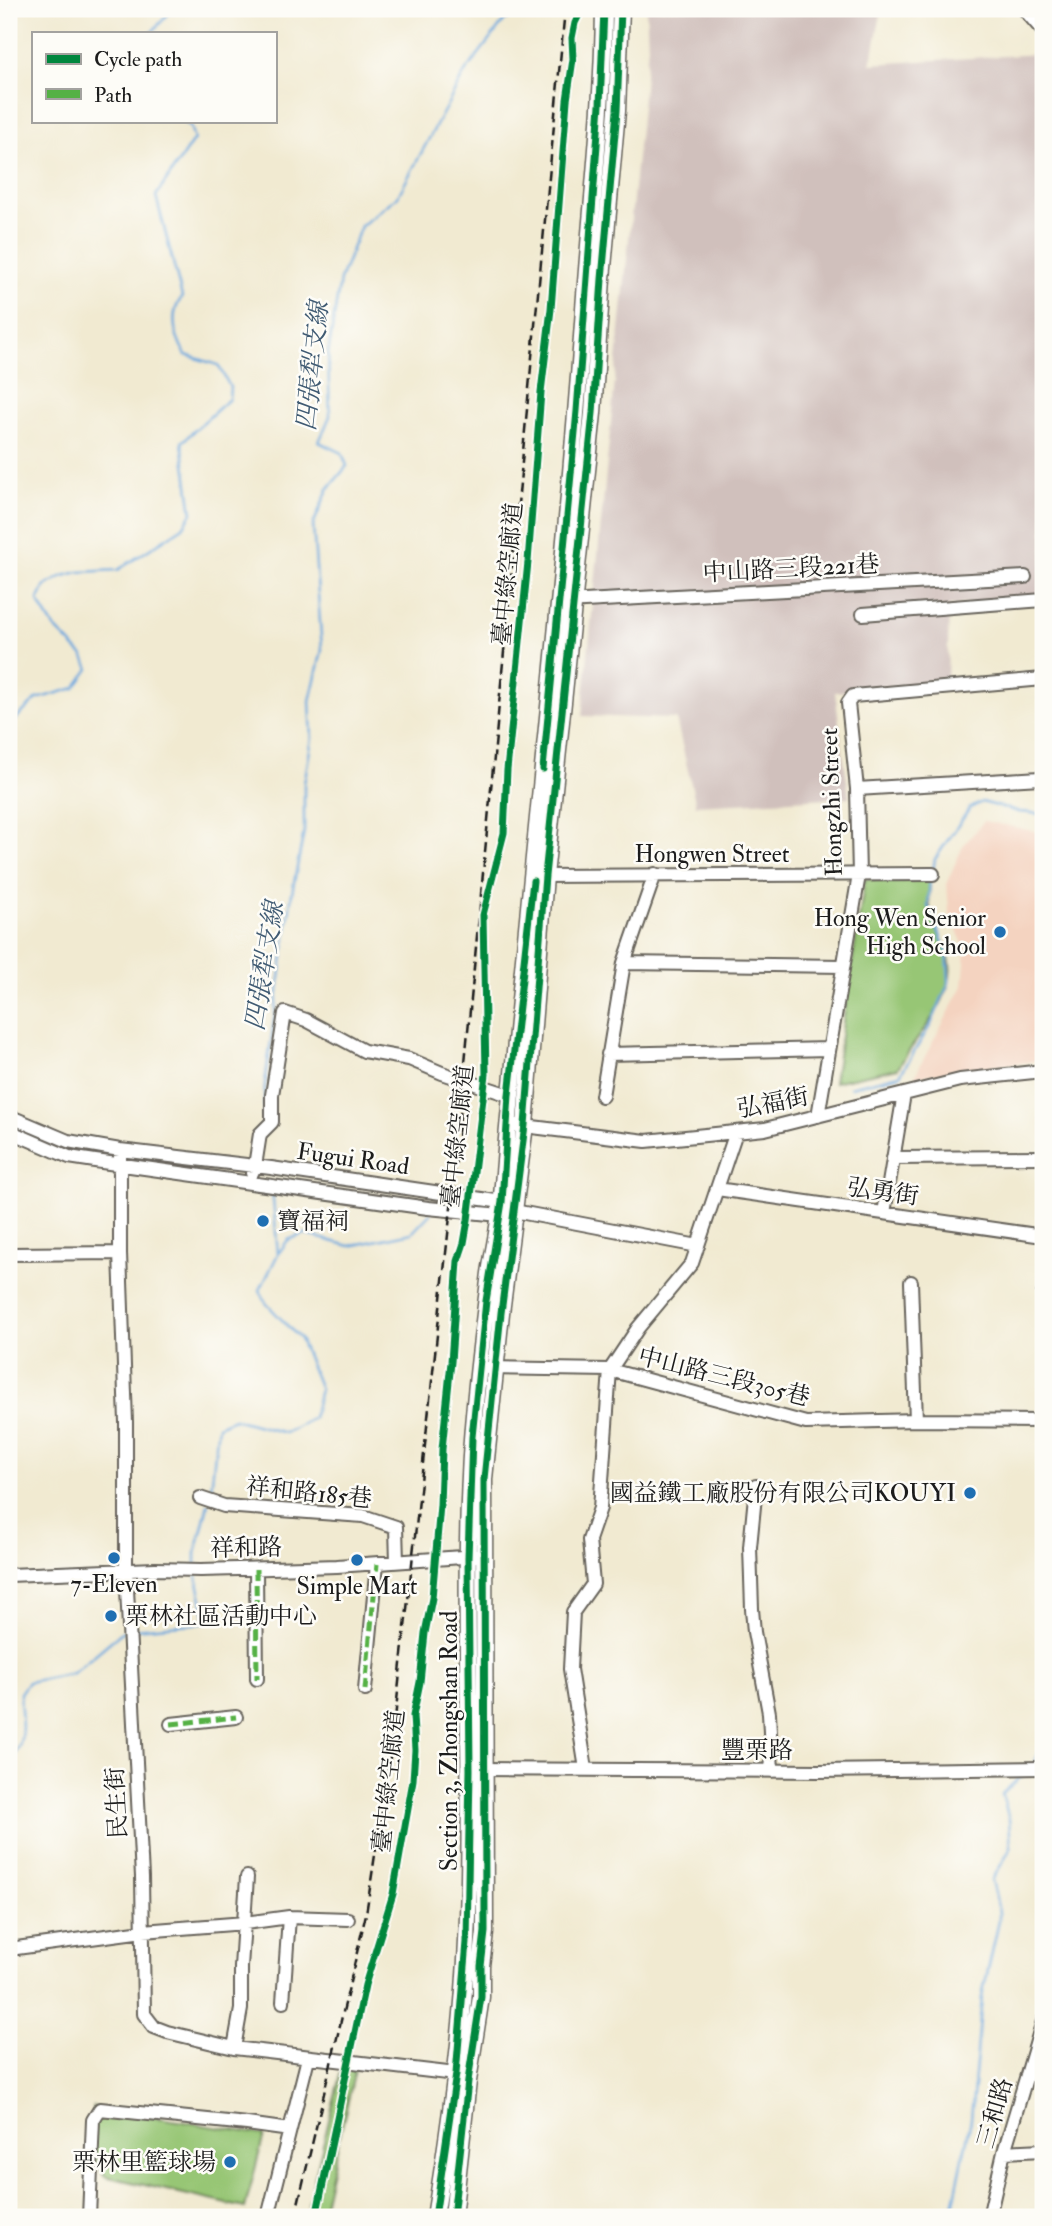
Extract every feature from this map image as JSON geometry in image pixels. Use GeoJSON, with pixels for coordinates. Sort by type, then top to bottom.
{"type":"FeatureCollection","features":[{"type":"Feature","properties":{"kind":"main road","name":"Section 3, Zhongshan Road"},"geometry":{"type":"LineString","coordinates":[[476,1557],[496,1369],[509,1095],[539,876],[566,602],[577,411],[601,93],[604,9]]}},
{"type":"Feature","properties":{"kind":"main road","name":"Section 3, Zhongshan Road"},"geometry":{"type":"LineString","coordinates":[[566,602],[593,413],[617,111],[621,9]]}},
{"type":"Feature","properties":{"kind":"main road","name":"Section 3, Zhongshan Road"},"geometry":{"type":"LineString","coordinates":[[453,2217],[478,1769],[472,1437],[486,1301],[525,1125],[539,876]]}},
{"type":"Feature","properties":{"kind":"main road","name":"Section 3, Zhongshan Road"},"geometry":{"type":"LineString","coordinates":[[435,2217],[462,2078]]}},
{"type":"Feature","properties":{"kind":"street"},"geometry":{"type":"LineString","coordinates":[[1024,9],[1043,31]]}},
{"type":"Feature","properties":{"kind":"street","name":"中山路三段221巷"},"geometry":{"type":"LineString","coordinates":[[566,602],[1025,577]]}},
{"type":"Feature","properties":{"kind":"street"},"geometry":{"type":"LineString","coordinates":[[863,614],[1043,600]]}},
{"type":"Feature","properties":{"kind":"street","name":"Hongzhi Street"},"geometry":{"type":"LineString","coordinates":[[818,1115],[859,875],[857,789],[848,703],[853,696],[1043,679]]}},
{"type":"Feature","properties":{"kind":"street"},"geometry":{"type":"LineString","coordinates":[[857,789],[1043,776]]}},
{"type":"Feature","properties":{"kind":"street"},"geometry":{"type":"LineString","coordinates":[[602,1096],[624,963],[655,874]]}},
{"type":"Feature","properties":{"kind":"street","name":"Hongwen Street"},"geometry":{"type":"LineString","coordinates":[[539,876],[933,874]]}},
{"type":"Feature","properties":{"kind":"street"},"geometry":{"type":"LineString","coordinates":[[624,963],[843,966]]}},
{"type":"Feature","properties":{"kind":"street"},"geometry":{"type":"LineString","coordinates":[[246,1182],[255,1166],[264,1130],[272,1122],[272,1095],[285,1013],[306,1020],[364,1051],[409,1059],[509,1095]]}},
{"type":"Feature","properties":{"kind":"street"},"geometry":{"type":"LineString","coordinates":[[608,1054],[829,1049]]}},
{"type":"Feature","properties":{"kind":"street","name":"弘福街"},"geometry":{"type":"LineString","coordinates":[[507,1125],[646,1141],[736,1132],[765,1129],[960,1080],[1043,1071]]}},
{"type":"Feature","properties":{"kind":"street"},"geometry":{"type":"LineString","coordinates":[[884,1213],[904,1094]]}},
{"type":"Feature","properties":{"kind":"street","name":"Fugui Road"},"geometry":{"type":"LineString","coordinates":[[9,1116],[68,1141],[275,1169],[505,1210]]}},
{"type":"Feature","properties":{"kind":"street","name":"Fugui Road"},"geometry":{"type":"LineString","coordinates":[[9,1131],[69,1157],[428,1208],[505,1210]]}},
{"type":"Feature","properties":{"kind":"street"},"geometry":{"type":"LineString","coordinates":[[586,1769],[570,1669],[573,1612],[593,1584],[589,1540],[600,1508],[610,1370],[638,1328],[692,1263],[736,1132]]}},
{"type":"Feature","properties":{"kind":"street","name":"民生街"},"geometry":{"type":"LineString","coordinates":[[120,1150],[126,1570],[141,1850],[144,2014],[154,2026],[167,2032],[234,2048],[462,2078]]}},
{"type":"Feature","properties":{"kind":"street"},"geometry":{"type":"LineString","coordinates":[[893,1158],[1043,1157]]}},
{"type":"Feature","properties":{"kind":"street","name":"弘勇街"},"geometry":{"type":"LineString","coordinates":[[718,1189],[1043,1236]]}},
{"type":"Feature","properties":{"kind":"street"},"geometry":{"type":"LineString","coordinates":[[505,1210],[698,1246]]}},
{"type":"Feature","properties":{"kind":"street"},"geometry":{"type":"LineString","coordinates":[[9,1254],[120,1253]]}},
{"type":"Feature","properties":{"kind":"street"},"geometry":{"type":"LineString","coordinates":[[911,1282],[916,1420]]}},
{"type":"Feature","properties":{"kind":"street","name":"中山路三段305巷"},"geometry":{"type":"LineString","coordinates":[[479,1367],[610,1370],[806,1423],[1043,1421]]}},
{"type":"Feature","properties":{"kind":"street"},"geometry":{"type":"LineString","coordinates":[[756,1486],[750,1547],[752,1609],[769,1713],[772,1771]]}},
{"type":"Feature","properties":{"kind":"street","name":"祥和路185巷"},"geometry":{"type":"LineString","coordinates":[[205,1500],[224,1506],[363,1516],[378,1520],[396,1527],[397,1562]]}},
{"type":"Feature","properties":{"kind":"street","name":"祥和路"},"geometry":{"type":"LineString","coordinates":[[9,1575],[126,1570],[256,1569],[476,1557]]}},
{"type":"Feature","properties":{"kind":"street"},"geometry":{"type":"LineString","coordinates":[[365,1689],[377,1564]]}},
{"type":"Feature","properties":{"kind":"street"},"geometry":{"type":"LineString","coordinates":[[256,1569],[257,1679]]}},
{"type":"Feature","properties":{"kind":"street"},"geometry":{"type":"LineString","coordinates":[[171,1724],[236,1717]]}},
{"type":"Feature","properties":{"kind":"street","name":"豐栗路"},"geometry":{"type":"LineString","coordinates":[[478,1769],[772,1771],[1043,1768]]}},
{"type":"Feature","properties":{"kind":"street"},"geometry":{"type":"LineString","coordinates":[[1025,1769],[1043,1781]]}},
{"type":"Feature","properties":{"kind":"street"},"geometry":{"type":"LineString","coordinates":[[234,2048],[241,2009],[247,1877]]}},
{"type":"Feature","properties":{"kind":"street"},"geometry":{"type":"LineString","coordinates":[[9,1949],[143,1931],[289,1917],[348,1919]]}},
{"type":"Feature","properties":{"kind":"street"},"geometry":{"type":"LineString","coordinates":[[283,2002],[289,1917]]}},
{"type":"Feature","properties":{"kind":"street","name":"三和路"},"geometry":{"type":"LineString","coordinates":[[989,2217],[1004,2152],[1043,2021]]}},
{"type":"Feature","properties":{"kind":"street"},"geometry":{"type":"LineString","coordinates":[[268,2217],[308,2058]]}},
{"type":"Feature","properties":{"kind":"street"},"geometry":{"type":"LineString","coordinates":[[89,2217],[93,2120],[100,2109],[290,2130]]}},
{"type":"Feature","properties":{"kind":"street"},"geometry":{"type":"LineString","coordinates":[[1004,2152],[1043,2150]]}},
{"type":"Feature","properties":{"kind":"shaded area"},"geometry":{"type":"Polygon","coordinates":[[[646,9],[882,9],[871,64],[1039,54],[1043,59],[1043,596],[949,606],[947,683],[835,692],[849,797],[696,805],[676,719],[582,716],[648,46],[646,9]]]}},
{"type":"Feature","properties":{"kind":"shaded area","name":"Hong Wen Senior High School"},"geometry":{"type":"Polygon","coordinates":[[[984,821],[1043,833],[1043,1060],[914,1077],[963,986],[966,951],[949,912],[947,882],[963,846],[984,821]]]}},
{"type":"Feature","properties":{"kind":"green space"},"geometry":{"type":"Polygon","coordinates":[[[865,879],[930,880],[930,907],[949,958],[948,987],[934,1016],[898,1068],[834,1082],[865,879]]]}},
{"type":"Feature","properties":{"kind":"green space"},"geometry":{"type":"Polygon","coordinates":[[[343,2063],[356,2066],[321,2217],[314,2217],[311,2206],[308,2205],[343,2063]]]}},
{"type":"Feature","properties":{"kind":"green space"},"geometry":{"type":"Polygon","coordinates":[[[93,2107],[264,2135],[245,2208],[105,2176],[90,2153],[93,2107]]]}},
{"type":"Feature","properties":{"kind":"waterway"},"geometry":{"type":"LineString","coordinates":[[152,32],[173,9]]}},
{"type":"Feature","properties":{"kind":"waterway","name":"四張犁支線"},"geometry":{"type":"LineString","coordinates":[[263,1124],[265,1083],[292,893],[304,831],[304,784],[312,738],[310,701],[322,650],[313,525],[328,489],[347,466],[342,453],[319,442],[330,416],[328,354],[340,280],[361,226],[398,196],[465,72],[504,21],[523,9]]}},
{"type":"Feature","properties":{"kind":"waterway"},"geometry":{"type":"LineString","coordinates":[[9,725],[37,699],[75,688],[89,669],[84,657],[53,626],[38,601],[45,586],[63,576],[79,572],[118,570],[183,527],[192,513],[182,442],[229,399],[230,387],[218,365],[186,355],[175,326],[175,312],[182,297],[156,196],[194,139],[190,126],[183,122]]}},
{"type":"Feature","properties":{"kind":"waterway"},"geometry":{"type":"LineString","coordinates":[[933,870],[935,859],[970,808],[982,802],[1019,812],[1043,814]]}},
{"type":"Feature","properties":{"kind":"waterway"},"geometry":{"type":"LineString","coordinates":[[850,1087],[900,1075],[931,1024],[949,982],[947,952],[928,906],[930,879]]}},
{"type":"Feature","properties":{"kind":"waterway","name":"四張犁支線"},"geometry":{"type":"LineString","coordinates":[[210,1498],[218,1426],[234,1419],[285,1433],[313,1418],[320,1389],[300,1339],[266,1303],[260,1290],[278,1254],[272,1189]]}},
{"type":"Feature","properties":{"kind":"waterway"},"geometry":{"type":"LineString","coordinates":[[278,1254],[288,1240],[304,1234],[350,1246],[412,1233],[430,1214]]}},
{"type":"Feature","properties":{"kind":"waterway","name":"四張犁支線"},"geometry":{"type":"LineString","coordinates":[[196,1566],[196,1553],[208,1504]]}},
{"type":"Feature","properties":{"kind":"waterway","name":"四張犁支線"},"geometry":{"type":"LineString","coordinates":[[133,1629],[204,1623],[205,1613],[196,1573]]}},
{"type":"Feature","properties":{"kind":"waterway","name":"四張犁支線"},"geometry":{"type":"LineString","coordinates":[[9,1758],[19,1746],[22,1719],[20,1693],[28,1682],[73,1673],[123,1631]]}},
{"type":"Feature","properties":{"kind":"waterway"},"geometry":{"type":"LineString","coordinates":[[1035,1763],[1043,1742]]}},
{"type":"Feature","properties":{"kind":"waterway"},"geometry":{"type":"LineString","coordinates":[[951,2217],[971,2119],[982,1997],[999,1921],[992,1880],[1011,1848],[1009,1819],[1002,1794],[1025,1773]]}},
{"type":"Feature","properties":{"kind":"railway"},"geometry":{"type":"LineString","coordinates":[[295,2217],[366,1914],[393,1737],[453,1189],[565,9]]}},
{"type":"Feature","properties":{"kind":"marked path"},"geometry":{"type":"LineString","coordinates":[[365,1690],[377,1564]]}},
{"type":"Feature","properties":{"kind":"marked path"},"geometry":{"type":"LineString","coordinates":[[256,1569],[257,1679]]}},
{"type":"Feature","properties":{"kind":"marked path"},"geometry":{"type":"LineString","coordinates":[[171,1724],[236,1717]]}},
{"type":"Feature","properties":{"kind":"cycle path","name":"臺中綠空廊道"},"geometry":{"type":"LineString","coordinates":[[316,2217],[365,1985],[393,1894],[413,1780],[413,1716],[432,1598],[458,1261],[468,1220],[486,1074],[483,915],[504,833],[507,770],[551,309],[567,100],[573,59],[572,38],[582,9]]}},
{"type":"Feature","properties":{"kind":"cycle path"},"geometry":{"type":"LineString","coordinates":[[543,769],[577,411],[600,105],[604,9]]}},
{"type":"Feature","properties":{"kind":"cycle path"},"geometry":{"type":"LineString","coordinates":[[453,2217],[468,2081],[481,1997],[485,1932],[484,1479],[501,1313],[525,1125],[545,876],[593,413],[617,111],[621,9]]}},
{"type":"Feature","properties":{"kind":"cycle path"},"geometry":{"type":"LineString","coordinates":[[435,2217],[456,2074],[467,1942],[470,1770],[468,1558],[472,1437],[486,1301],[502,1202],[509,1095],[533,881]]}},
{"type":"Feature","properties":{"kind":"place","name":"Hong Wen Senior High School"},"geometry":{"type":"Point","coordinates":[1000,932]}},
{"type":"Feature","properties":{"kind":"place","name":"寶福祠"},"geometry":{"type":"Point","coordinates":[263,1221]}},
{"type":"Feature","properties":{"kind":"place","name":"國益鐵工廠股份有限公司KOUYI"},"geometry":{"type":"Point","coordinates":[970,1493]}},
{"type":"Feature","properties":{"kind":"place","name":"7-Eleven"},"geometry":{"type":"Point","coordinates":[114,1558]}},
{"type":"Feature","properties":{"kind":"place","name":"Simple Mart"},"geometry":{"type":"Point","coordinates":[357,1560]}},
{"type":"Feature","properties":{"kind":"place","name":"栗林社區活動中心"},"geometry":{"type":"Point","coordinates":[111,1616]}},
{"type":"Feature","properties":{"kind":"place","name":"栗林里籃球場"},"geometry":{"type":"Point","coordinates":[230,2162]}}]}
